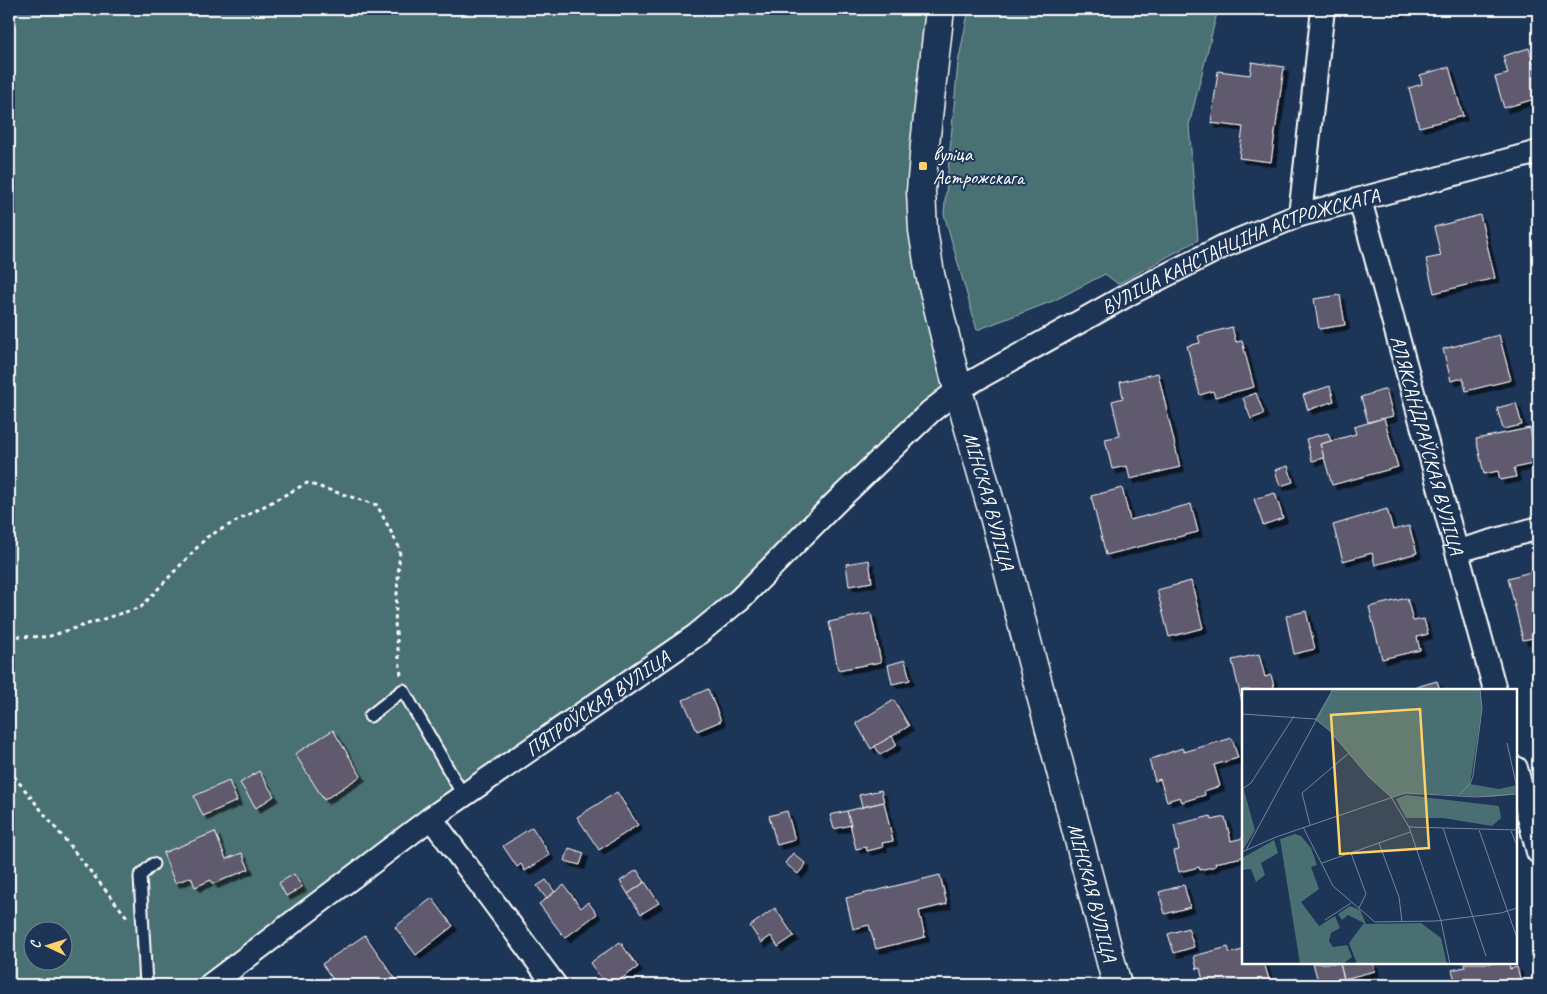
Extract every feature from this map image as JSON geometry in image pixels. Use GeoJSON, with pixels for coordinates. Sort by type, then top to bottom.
{"type":"FeatureCollection","features":[{"type":"Feature","properties":{"kind":"main road","name":"МІНСКАЯ ВУЛІЦА"},"geometry":{"type":"LineString","coordinates":[[940,9],[925,144],[922,190],[924,230],[930,274],[958,390],[996,526],[1117,985]]}},
{"type":"Feature","properties":{"kind":"street"},"geometry":{"type":"LineString","coordinates":[[1300,215],[1323,9]]}},
{"type":"Feature","properties":{"kind":"street","name":"ВУЛІЦА КАНСТАНЦІНА АСТРОЖСКАГА"},"geometry":{"type":"LineString","coordinates":[[958,390],[1133,292],[1224,246],[1300,215],[1538,152]]}},
{"type":"Feature","properties":{"kind":"street","name":"АЛЯКСАНДРАЎСКАЯ ВУЛІЦА"},"geometry":{"type":"LineString","coordinates":[[1360,200],[1495,689]]}},
{"type":"Feature","properties":{"kind":"street","name":"ПЯТРОЎСКАЯ ВУЛІЦА"},"geometry":{"type":"LineString","coordinates":[[210,985],[431,818],[695,636],[721,616],[930,412],[958,390]]}},
{"type":"Feature","properties":{"kind":"street"},"geometry":{"type":"LineString","coordinates":[[1458,551],[1538,528]]}},
{"type":"Feature","properties":{"kind":"street"},"geometry":{"type":"LineString","coordinates":[[1517,772],[1538,852]]}},
{"type":"Feature","properties":{"kind":"street"},"geometry":{"type":"LineString","coordinates":[[431,818],[555,985]]}},
{"type":"Feature","properties":{"kind":"lane"},"geometry":{"type":"LineString","coordinates":[[370,716],[403,690],[464,796]]}},
{"type":"Feature","properties":{"kind":"lane"},"geometry":{"type":"LineString","coordinates":[[146,985],[140,876],[153,864]]}},
{"type":"Feature","properties":{"kind":"path"},"geometry":{"type":"LineString","coordinates":[[9,636],[47,637],[141,607],[207,537],[307,483],[377,505],[400,549],[395,623],[403,690]]}},
{"type":"Feature","properties":{"kind":"path"},"geometry":{"type":"LineString","coordinates":[[9,770],[143,937]]}},
{"type":"Feature","properties":{"kind":"green space"},"geometry":{"type":"Polygon","coordinates":[[[9,9],[940,9],[925,144],[958,390],[740,599],[210,985],[9,985],[9,9]]]}},
{"type":"Feature","properties":{"kind":"green space"},"geometry":{"type":"Polygon","coordinates":[[[969,9],[1218,9],[1189,125],[1198,240],[1118,284],[1105,274],[1053,301],[977,330],[944,214],[958,63],[969,9]]]}},
{"type":"Feature","properties":{"kind":"building"},"geometry":{"type":"Polygon","coordinates":[[[1394,9],[1412,9],[1396,13],[1394,9]]]}},
{"type":"Feature","properties":{"kind":"building"},"geometry":{"type":"Polygon","coordinates":[[[1529,48],[1538,80],[1538,98],[1504,108],[1495,77],[1508,74],[1503,56],[1529,48]]]}},
{"type":"Feature","properties":{"kind":"building"},"geometry":{"type":"Polygon","coordinates":[[[1252,62],[1284,67],[1271,162],[1239,158],[1243,127],[1211,123],[1218,71],[1250,75],[1252,62]]]}},
{"type":"Feature","properties":{"kind":"building"},"geometry":{"type":"Polygon","coordinates":[[[1449,67],[1463,116],[1419,127],[1409,88],[1422,84],[1420,75],[1449,67]]]}},
{"type":"Feature","properties":{"kind":"building"},"geometry":{"type":"Polygon","coordinates":[[[1480,215],[1495,278],[1434,293],[1426,259],[1441,256],[1434,227],[1480,215]]]}},
{"type":"Feature","properties":{"kind":"building"},"geometry":{"type":"Polygon","coordinates":[[[1340,295],[1345,325],[1319,329],[1314,299],[1340,295]]]}},
{"type":"Feature","properties":{"kind":"building"},"geometry":{"type":"Polygon","coordinates":[[[1232,327],[1236,342],[1242,341],[1254,387],[1215,397],[1213,391],[1200,395],[1187,346],[1200,343],[1198,336],[1232,327]]]}},
{"type":"Feature","properties":{"kind":"building"},"geometry":{"type":"Polygon","coordinates":[[[1499,335],[1511,380],[1466,391],[1463,378],[1451,381],[1443,349],[1499,335]]]}},
{"type":"Feature","properties":{"kind":"building"},"geometry":{"type":"Polygon","coordinates":[[[1158,373],[1180,467],[1130,479],[1127,466],[1112,469],[1105,439],[1120,436],[1112,401],[1123,398],[1120,382],[1158,373]]]}},
{"type":"Feature","properties":{"kind":"building"},"geometry":{"type":"Polygon","coordinates":[[[1330,386],[1334,401],[1308,410],[1303,395],[1330,386]]]}},
{"type":"Feature","properties":{"kind":"building"},"geometry":{"type":"Polygon","coordinates":[[[1386,389],[1393,416],[1368,422],[1361,397],[1386,389]]]}},
{"type":"Feature","properties":{"kind":"building"},"geometry":{"type":"Polygon","coordinates":[[[1256,393],[1264,414],[1251,419],[1243,398],[1256,393]]]}},
{"type":"Feature","properties":{"kind":"building"},"geometry":{"type":"Polygon","coordinates":[[[1516,403],[1522,425],[1503,429],[1497,408],[1516,403]]]}},
{"type":"Feature","properties":{"kind":"building"},"geometry":{"type":"Polygon","coordinates":[[[1384,418],[1398,467],[1332,485],[1320,444],[1356,434],[1354,427],[1384,418]]]}},
{"type":"Feature","properties":{"kind":"building"},"geometry":{"type":"Polygon","coordinates":[[[1530,428],[1537,463],[1514,468],[1516,477],[1500,480],[1498,471],[1484,474],[1476,439],[1530,428]]]}},
{"type":"Feature","properties":{"kind":"building"},"geometry":{"type":"Polygon","coordinates":[[[1328,433],[1331,441],[1320,444],[1324,458],[1312,461],[1306,439],[1328,433]]]}},
{"type":"Feature","properties":{"kind":"building"},"geometry":{"type":"Polygon","coordinates":[[[1288,466],[1293,482],[1280,486],[1275,470],[1288,466]]]}},
{"type":"Feature","properties":{"kind":"building"},"geometry":{"type":"Polygon","coordinates":[[[1122,488],[1130,520],[1191,504],[1198,532],[1106,555],[1091,496],[1122,488]]]}},
{"type":"Feature","properties":{"kind":"building"},"geometry":{"type":"Polygon","coordinates":[[[1275,493],[1283,518],[1263,525],[1254,499],[1275,493]]]}},
{"type":"Feature","properties":{"kind":"building"},"geometry":{"type":"Polygon","coordinates":[[[1387,509],[1393,530],[1409,526],[1417,553],[1375,565],[1372,553],[1343,561],[1333,525],[1387,509]]]}},
{"type":"Feature","properties":{"kind":"building"},"geometry":{"type":"Polygon","coordinates":[[[869,560],[872,582],[849,586],[846,564],[869,560]]]}},
{"type":"Feature","properties":{"kind":"building"},"geometry":{"type":"Polygon","coordinates":[[[1538,570],[1538,637],[1523,640],[1508,578],[1538,570]]]}},
{"type":"Feature","properties":{"kind":"building"},"geometry":{"type":"Polygon","coordinates":[[[1191,581],[1203,628],[1169,637],[1157,590],[1191,581]]]}},
{"type":"Feature","properties":{"kind":"building"},"geometry":{"type":"Polygon","coordinates":[[[1407,598],[1413,621],[1424,619],[1428,634],[1417,637],[1420,650],[1382,659],[1369,607],[1407,598]]]}},
{"type":"Feature","properties":{"kind":"building"},"geometry":{"type":"Polygon","coordinates":[[[1306,611],[1315,649],[1294,654],[1286,616],[1306,611]]]}},
{"type":"Feature","properties":{"kind":"building"},"geometry":{"type":"Polygon","coordinates":[[[871,613],[881,662],[838,670],[829,622],[871,613]]]}},
{"type":"Feature","properties":{"kind":"building"},"geometry":{"type":"Polygon","coordinates":[[[1259,654],[1265,677],[1271,675],[1275,689],[1242,689],[1242,702],[1232,660],[1259,654]]]}},
{"type":"Feature","properties":{"kind":"building"},"geometry":{"type":"Polygon","coordinates":[[[905,660],[910,680],[892,684],[888,665],[905,660]]]}},
{"type":"Feature","properties":{"kind":"building"},"geometry":{"type":"Polygon","coordinates":[[[1437,681],[1440,689],[1409,689],[1437,681]]]}},
{"type":"Feature","properties":{"kind":"building"},"geometry":{"type":"Polygon","coordinates":[[[708,689],[721,721],[697,731],[683,700],[708,689]]]}},
{"type":"Feature","properties":{"kind":"building"},"geometry":{"type":"Polygon","coordinates":[[[894,700],[909,726],[871,749],[856,723],[894,700]]]}},
{"type":"Feature","properties":{"kind":"building"},"geometry":{"type":"Polygon","coordinates":[[[333,730],[361,776],[324,800],[295,754],[333,730]]]}},
{"type":"Feature","properties":{"kind":"building"},"geometry":{"type":"Polygon","coordinates":[[[892,736],[897,745],[880,755],[875,746],[892,736]]]}},
{"type":"Feature","properties":{"kind":"building"},"geometry":{"type":"Polygon","coordinates":[[[1232,738],[1238,758],[1214,765],[1220,786],[1204,791],[1205,795],[1182,802],[1180,797],[1167,801],[1160,779],[1155,781],[1149,760],[1182,748],[1184,752],[1232,738]]]}},
{"type":"Feature","properties":{"kind":"building"},"geometry":{"type":"Polygon","coordinates":[[[259,771],[274,796],[256,808],[240,783],[259,771]]]}},
{"type":"Feature","properties":{"kind":"building"},"geometry":{"type":"Polygon","coordinates":[[[229,781],[237,801],[203,816],[194,796],[229,781]]]}},
{"type":"Feature","properties":{"kind":"building"},"geometry":{"type":"Polygon","coordinates":[[[881,790],[884,802],[862,807],[859,795],[881,790]]]}},
{"type":"Feature","properties":{"kind":"building"},"geometry":{"type":"Polygon","coordinates":[[[617,792],[638,825],[599,850],[577,817],[617,792]]]}},
{"type":"Feature","properties":{"kind":"building"},"geometry":{"type":"Polygon","coordinates":[[[884,802],[893,841],[882,843],[883,847],[867,851],[866,847],[856,849],[847,811],[884,802]]]}},
{"type":"Feature","properties":{"kind":"building"},"geometry":{"type":"Polygon","coordinates":[[[787,811],[795,840],[777,845],[769,816],[787,811]]]}},
{"type":"Feature","properties":{"kind":"building"},"geometry":{"type":"Polygon","coordinates":[[[847,811],[851,825],[834,829],[830,815],[847,811]]]}},
{"type":"Feature","properties":{"kind":"building"},"geometry":{"type":"Polygon","coordinates":[[[1211,816],[1212,820],[1225,817],[1231,841],[1242,838],[1242,857],[1215,863],[1216,866],[1200,870],[1199,867],[1179,872],[1174,851],[1179,850],[1174,825],[1211,816]]]}},
{"type":"Feature","properties":{"kind":"building"},"geometry":{"type":"Polygon","coordinates":[[[532,827],[550,855],[525,871],[521,864],[517,867],[503,846],[532,827]]]}},
{"type":"Feature","properties":{"kind":"building"},"geometry":{"type":"Polygon","coordinates":[[[215,832],[226,859],[242,853],[249,869],[213,884],[211,880],[195,887],[191,877],[175,883],[163,853],[215,832]]]}},
{"type":"Feature","properties":{"kind":"building"},"geometry":{"type":"Polygon","coordinates":[[[569,848],[584,853],[580,865],[565,861],[569,848]]]}},
{"type":"Feature","properties":{"kind":"building"},"geometry":{"type":"Polygon","coordinates":[[[793,853],[806,864],[798,874],[785,863],[793,853]]]}},
{"type":"Feature","properties":{"kind":"building"},"geometry":{"type":"Polygon","coordinates":[[[637,870],[645,882],[628,894],[620,881],[637,870]]]}},
{"type":"Feature","properties":{"kind":"building"},"geometry":{"type":"Polygon","coordinates":[[[294,874],[302,887],[286,896],[279,883],[294,874]]]}},
{"type":"Feature","properties":{"kind":"building"},"geometry":{"type":"Polygon","coordinates":[[[940,875],[947,904],[919,911],[925,937],[876,949],[869,925],[853,929],[846,898],[940,875]]]}},
{"type":"Feature","properties":{"kind":"building"},"geometry":{"type":"Polygon","coordinates":[[[546,880],[555,892],[546,898],[537,886],[546,880]]]}},
{"type":"Feature","properties":{"kind":"building"},"geometry":{"type":"Polygon","coordinates":[[[645,882],[659,903],[641,914],[628,894],[645,882]]]}},
{"type":"Feature","properties":{"kind":"building"},"geometry":{"type":"Polygon","coordinates":[[[564,885],[581,908],[588,902],[597,914],[565,938],[539,904],[564,885]]]}},
{"type":"Feature","properties":{"kind":"building"},"geometry":{"type":"Polygon","coordinates":[[[1184,885],[1190,907],[1165,914],[1159,892],[1184,885]]]}},
{"type":"Feature","properties":{"kind":"building"},"geometry":{"type":"Polygon","coordinates":[[[432,898],[453,926],[416,955],[395,927],[432,898]]]}},
{"type":"Feature","properties":{"kind":"building"},"geometry":{"type":"Polygon","coordinates":[[[775,908],[794,936],[778,947],[771,936],[761,943],[750,926],[775,908]]]}},
{"type":"Feature","properties":{"kind":"building"},"geometry":{"type":"Polygon","coordinates":[[[1188,928],[1194,947],[1174,953],[1168,934],[1188,928]]]}},
{"type":"Feature","properties":{"kind":"building"},"geometry":{"type":"Polygon","coordinates":[[[365,935],[399,984],[337,985],[322,964],[365,935]]]}},
{"type":"Feature","properties":{"kind":"building"},"geometry":{"type":"Polygon","coordinates":[[[620,942],[638,967],[613,985],[606,985],[590,963],[620,942]]]}},
{"type":"Feature","properties":{"kind":"building"},"geometry":{"type":"Polygon","coordinates":[[[1228,947],[1230,953],[1242,950],[1242,964],[1264,964],[1270,982],[1264,985],[1212,985],[1211,983],[1204,985],[1200,968],[1197,969],[1194,956],[1228,947]]]}},
{"type":"Feature","properties":{"kind":"building"},"geometry":{"type":"Polygon","coordinates":[[[1313,964],[1340,964],[1344,979],[1319,985],[1313,964]]]}},
{"type":"Feature","properties":{"kind":"building"},"geometry":{"type":"Polygon","coordinates":[[[1340,964],[1373,964],[1375,971],[1344,979],[1340,964]]]}},
{"type":"Feature","properties":{"kind":"building"},"geometry":{"type":"Polygon","coordinates":[[[1464,964],[1509,964],[1510,969],[1517,967],[1522,985],[1449,985],[1456,983],[1452,970],[1465,967],[1464,964]]]}},
{"type":"Feature","properties":{"kind":"building"},"geometry":{"type":"Polygon","coordinates":[[[935,981],[936,985],[917,985],[935,981]]]}},
{"type":"Feature","properties":{"kind":"building"},"geometry":{"type":"Polygon","coordinates":[[[1370,982],[1371,985],[1355,985],[1370,982]]]}},
{"type":"Feature","properties":{"kind":"place","name":"вуліца Астрожскага"},"geometry":{"type":"Point","coordinates":[923,166]}}]}
